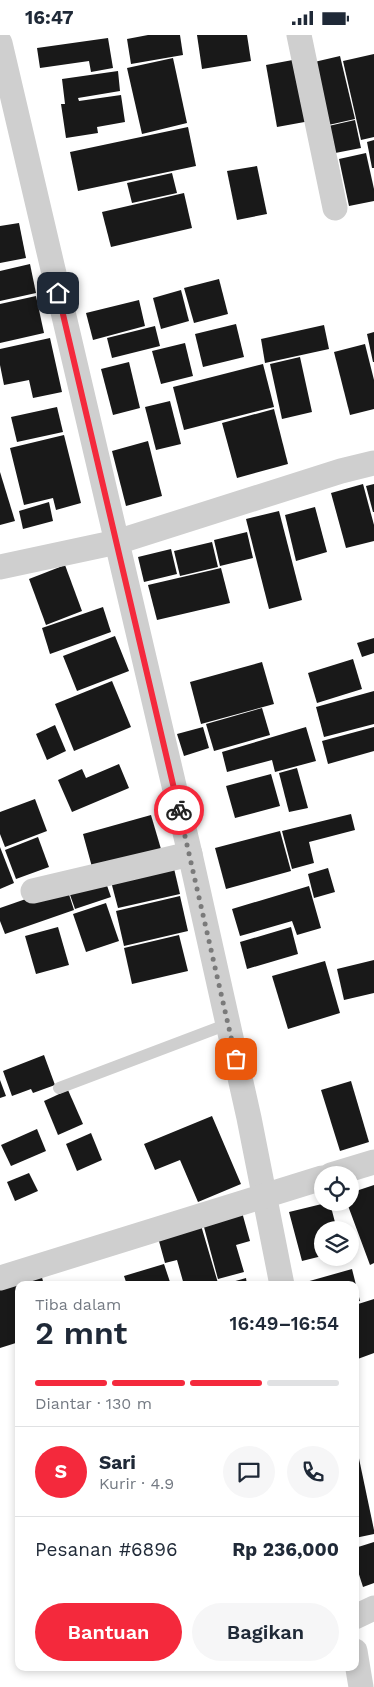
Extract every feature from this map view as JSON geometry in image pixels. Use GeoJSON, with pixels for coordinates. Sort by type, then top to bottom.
{"type":"FeatureCollection","features":[{"type":"Feature","properties":{"kind":"street"},"geometry":{"type":"LineString","coordinates":[[299,35],[335,208]]}},
{"type":"Feature","properties":{"kind":"street"},"geometry":{"type":"LineString","coordinates":[[0,43],[190,854],[249,1118],[281,1281]]}},
{"type":"Feature","properties":{"kind":"street"},"geometry":{"type":"LineString","coordinates":[[0,567],[117,542],[341,471],[374,463]]}},
{"type":"Feature","properties":{"kind":"street"},"geometry":{"type":"LineString","coordinates":[[33,891],[190,854]]}},
{"type":"Feature","properties":{"kind":"street"},"geometry":{"type":"LineString","coordinates":[[359,1167],[374,1162]]}},
{"type":"Feature","properties":{"kind":"street"},"geometry":{"type":"LineString","coordinates":[[0,1278],[314,1179]]}},
{"type":"Feature","properties":{"kind":"street"},"geometry":{"type":"LineString","coordinates":[[359,1615],[374,1608]]}},
{"type":"Feature","properties":{"kind":"street"},"geometry":{"type":"LineString","coordinates":[[358,1671],[361,1687]]}},
{"type":"Feature","properties":{"kind":"lane"},"geometry":{"type":"LineString","coordinates":[[58,1088],[228,1024]]}},
{"type":"Feature","properties":{"kind":"building"},"geometry":{"type":"Polygon","coordinates":[[[148,35],[180,35],[183,55],[131,64],[127,39],[148,35]]]}},
{"type":"Feature","properties":{"kind":"building"},"geometry":{"type":"Polygon","coordinates":[[[197,35],[247,35],[251,61],[202,69],[197,35]]]}},
{"type":"Feature","properties":{"kind":"building"},"geometry":{"type":"Polygon","coordinates":[[[108,38],[113,68],[91,72],[89,61],[40,68],[37,48],[108,38]]]}},
{"type":"Feature","properties":{"kind":"building"},"geometry":{"type":"Polygon","coordinates":[[[374,54],[374,137],[361,140],[343,61],[374,54]]]}},
{"type":"Feature","properties":{"kind":"building"},"geometry":{"type":"Polygon","coordinates":[[[340,56],[355,119],[324,126],[310,63],[340,56]]]}},
{"type":"Feature","properties":{"kind":"building"},"geometry":{"type":"Polygon","coordinates":[[[173,58],[187,123],[142,134],[127,68],[173,58]]]}},
{"type":"Feature","properties":{"kind":"building"},"geometry":{"type":"Polygon","coordinates":[[[298,59],[310,121],[277,127],[266,65],[298,59]]]}},
{"type":"Feature","properties":{"kind":"building"},"geometry":{"type":"Polygon","coordinates":[[[118,71],[120,91],[78,98],[79,101],[121,95],[125,122],[97,127],[98,133],[66,138],[61,104],[65,104],[62,79],[118,71]]]}},
{"type":"Feature","properties":{"kind":"building"},"geometry":{"type":"Polygon","coordinates":[[[355,120],[361,148],[330,154],[324,127],[355,120]]]}},
{"type":"Feature","properties":{"kind":"building"},"geometry":{"type":"Polygon","coordinates":[[[188,127],[196,166],[78,191],[70,152],[188,127]]]}},
{"type":"Feature","properties":{"kind":"building"},"geometry":{"type":"Polygon","coordinates":[[[374,140],[374,168],[372,168],[367,142],[374,140]]]}},
{"type":"Feature","properties":{"kind":"building"},"geometry":{"type":"Polygon","coordinates":[[[366,153],[374,189],[374,201],[349,206],[339,159],[366,153]]]}},
{"type":"Feature","properties":{"kind":"building"},"geometry":{"type":"Polygon","coordinates":[[[257,166],[267,214],[237,220],[227,171],[257,166]]]}},
{"type":"Feature","properties":{"kind":"building"},"geometry":{"type":"Polygon","coordinates":[[[172,173],[177,193],[132,203],[127,183],[172,173]]]}},
{"type":"Feature","properties":{"kind":"building"},"geometry":{"type":"Polygon","coordinates":[[[184,193],[192,228],[111,247],[102,212],[184,193]]]}},
{"type":"Feature","properties":{"kind":"building"},"geometry":{"type":"Polygon","coordinates":[[[19,223],[26,258],[0,263],[0,226],[19,223]]]}},
{"type":"Feature","properties":{"kind":"building"},"geometry":{"type":"Polygon","coordinates":[[[30,264],[36,293],[0,301],[0,271],[30,264]]]}},
{"type":"Feature","properties":{"kind":"building"},"geometry":{"type":"Polygon","coordinates":[[[219,279],[228,314],[194,323],[184,288],[219,279]]]}},
{"type":"Feature","properties":{"kind":"building"},"geometry":{"type":"Polygon","coordinates":[[[181,290],[189,321],[161,329],[153,298],[181,290]]]}},
{"type":"Feature","properties":{"kind":"building"},"geometry":{"type":"Polygon","coordinates":[[[36,296],[44,333],[0,343],[0,304],[36,296]]]}},
{"type":"Feature","properties":{"kind":"building"},"geometry":{"type":"Polygon","coordinates":[[[139,300],[145,326],[93,340],[86,313],[139,300]]]}},
{"type":"Feature","properties":{"kind":"building"},"geometry":{"type":"Polygon","coordinates":[[[236,324],[244,357],[203,367],[195,334],[236,324]]]}},
{"type":"Feature","properties":{"kind":"building"},"geometry":{"type":"Polygon","coordinates":[[[324,325],[329,349],[265,363],[261,339],[324,325]]]}},
{"type":"Feature","properties":{"kind":"building"},"geometry":{"type":"Polygon","coordinates":[[[155,326],[160,346],[112,358],[107,338],[155,326]]]}},
{"type":"Feature","properties":{"kind":"building"},"geometry":{"type":"Polygon","coordinates":[[[374,332],[374,362],[373,362],[367,334],[374,332]]]}},
{"type":"Feature","properties":{"kind":"building"},"geometry":{"type":"Polygon","coordinates":[[[50,338],[62,392],[33,398],[29,380],[4,385],[0,365],[0,349],[50,338]]]}},
{"type":"Feature","properties":{"kind":"building"},"geometry":{"type":"Polygon","coordinates":[[[185,343],[193,376],[161,384],[152,351],[185,343]]]}},
{"type":"Feature","properties":{"kind":"building"},"geometry":{"type":"Polygon","coordinates":[[[365,344],[374,380],[374,409],[350,415],[334,352],[365,344]]]}},
{"type":"Feature","properties":{"kind":"building"},"geometry":{"type":"Polygon","coordinates":[[[300,357],[312,412],[282,419],[270,364],[300,357]]]}},
{"type":"Feature","properties":{"kind":"building"},"geometry":{"type":"Polygon","coordinates":[[[129,362],[140,408],[113,415],[101,369],[129,362]]]}},
{"type":"Feature","properties":{"kind":"building"},"geometry":{"type":"Polygon","coordinates":[[[263,364],[274,407],[184,430],[173,387],[263,364]]]}},
{"type":"Feature","properties":{"kind":"building"},"geometry":{"type":"Polygon","coordinates":[[[170,401],[181,444],[156,450],[145,407],[170,401]]]}},
{"type":"Feature","properties":{"kind":"building"},"geometry":{"type":"Polygon","coordinates":[[[57,407],[63,432],[17,442],[11,417],[57,407]]]}},
{"type":"Feature","properties":{"kind":"building"},"geometry":{"type":"Polygon","coordinates":[[[274,409],[288,464],[237,478],[222,423],[274,409]]]}},
{"type":"Feature","properties":{"kind":"building"},"geometry":{"type":"Polygon","coordinates":[[[64,435],[81,503],[56,510],[53,498],[24,505],[10,448],[64,435]]]}},
{"type":"Feature","properties":{"kind":"building"},"geometry":{"type":"Polygon","coordinates":[[[148,441],[162,496],[126,506],[112,451],[148,441]]]}},
{"type":"Feature","properties":{"kind":"building"},"geometry":{"type":"Polygon","coordinates":[[[0,472],[15,521],[0,525],[0,472]]]}},
{"type":"Feature","properties":{"kind":"building"},"geometry":{"type":"Polygon","coordinates":[[[363,484],[374,525],[374,541],[346,548],[331,493],[363,484]]]}},
{"type":"Feature","properties":{"kind":"building"},"geometry":{"type":"Polygon","coordinates":[[[374,484],[374,512],[373,512],[366,486],[374,484]]]}},
{"type":"Feature","properties":{"kind":"building"},"geometry":{"type":"Polygon","coordinates":[[[49,502],[53,521],[23,529],[19,511],[49,502]]]}},
{"type":"Feature","properties":{"kind":"building"},"geometry":{"type":"Polygon","coordinates":[[[315,507],[327,552],[296,561],[285,515],[315,507]]]}},
{"type":"Feature","properties":{"kind":"building"},"geometry":{"type":"Polygon","coordinates":[[[279,511],[302,600],[269,609],[246,519],[279,511]]]}},
{"type":"Feature","properties":{"kind":"building"},"geometry":{"type":"Polygon","coordinates":[[[247,532],[253,558],[220,566],[214,540],[247,532]]]}},
{"type":"Feature","properties":{"kind":"building"},"geometry":{"type":"Polygon","coordinates":[[[212,542],[218,567],[180,576],[174,551],[212,542]]]}},
{"type":"Feature","properties":{"kind":"building"},"geometry":{"type":"Polygon","coordinates":[[[171,549],[177,574],[144,582],[138,557],[171,549]]]}},
{"type":"Feature","properties":{"kind":"building"},"geometry":{"type":"Polygon","coordinates":[[[65,565],[82,611],[46,625],[29,579],[65,565]]]}},
{"type":"Feature","properties":{"kind":"building"},"geometry":{"type":"Polygon","coordinates":[[[221,568],[230,603],[157,620],[148,585],[221,568]]]}},
{"type":"Feature","properties":{"kind":"building"},"geometry":{"type":"Polygon","coordinates":[[[103,607],[111,632],[50,654],[42,628],[103,607]]]}},
{"type":"Feature","properties":{"kind":"building"},"geometry":{"type":"Polygon","coordinates":[[[115,636],[129,671],[77,691],[63,656],[115,636]]]}},
{"type":"Feature","properties":{"kind":"building"},"geometry":{"type":"Polygon","coordinates":[[[374,638],[374,653],[362,657],[357,643],[374,638]]]}},
{"type":"Feature","properties":{"kind":"building"},"geometry":{"type":"Polygon","coordinates":[[[353,659],[362,689],[317,703],[308,673],[353,659]]]}},
{"type":"Feature","properties":{"kind":"building"},"geometry":{"type":"Polygon","coordinates":[[[262,662],[274,704],[201,724],[190,682],[262,662]]]}},
{"type":"Feature","properties":{"kind":"building"},"geometry":{"type":"Polygon","coordinates":[[[112,681],[131,727],[74,751],[55,704],[112,681]]]}},
{"type":"Feature","properties":{"kind":"building"},"geometry":{"type":"Polygon","coordinates":[[[374,691],[374,724],[324,737],[316,707],[374,691]]]}},
{"type":"Feature","properties":{"kind":"building"},"geometry":{"type":"Polygon","coordinates":[[[262,708],[270,735],[214,751],[206,724],[262,708]]]}},
{"type":"Feature","properties":{"kind":"building"},"geometry":{"type":"Polygon","coordinates":[[[55,725],[66,751],[47,760],[36,734],[55,725]]]}},
{"type":"Feature","properties":{"kind":"building"},"geometry":{"type":"Polygon","coordinates":[[[203,727],[209,748],[184,756],[177,734],[203,727]]]}},
{"type":"Feature","properties":{"kind":"building"},"geometry":{"type":"Polygon","coordinates":[[[306,727],[316,761],[275,772],[272,760],[227,772],[222,752],[306,727]]]}},
{"type":"Feature","properties":{"kind":"building"},"geometry":{"type":"Polygon","coordinates":[[[374,727],[374,751],[328,764],[322,741],[374,727]]]}},
{"type":"Feature","properties":{"kind":"building"},"geometry":{"type":"Polygon","coordinates":[[[119,764],[129,788],[72,812],[58,780],[82,769],[86,778],[119,764]]]}},
{"type":"Feature","properties":{"kind":"building"},"geometry":{"type":"Polygon","coordinates":[[[297,768],[308,808],[289,812],[279,773],[297,768]]]}},
{"type":"Feature","properties":{"kind":"building"},"geometry":{"type":"Polygon","coordinates":[[[271,774],[280,806],[235,818],[226,786],[271,774]]]}},
{"type":"Feature","properties":{"kind":"building"},"geometry":{"type":"Polygon","coordinates":[[[35,799],[47,831],[5,847],[0,834],[0,812],[35,799]]]}},
{"type":"Feature","properties":{"kind":"building"},"geometry":{"type":"Polygon","coordinates":[[[351,814],[355,830],[309,842],[314,863],[292,869],[282,831],[351,814]]]}},
{"type":"Feature","properties":{"kind":"building"},"geometry":{"type":"Polygon","coordinates":[[[151,815],[161,849],[92,867],[83,834],[151,815]]]}},
{"type":"Feature","properties":{"kind":"building"},"geometry":{"type":"Polygon","coordinates":[[[280,831],[291,871],[226,889],[215,848],[280,831]]]}},
{"type":"Feature","properties":{"kind":"building"},"geometry":{"type":"Polygon","coordinates":[[[38,837],[49,867],[16,879],[5,850],[38,837]]]}},
{"type":"Feature","properties":{"kind":"building"},"geometry":{"type":"Polygon","coordinates":[[[0,847],[14,883],[0,889],[0,847]]]}},
{"type":"Feature","properties":{"kind":"building"},"geometry":{"type":"Polygon","coordinates":[[[172,860],[180,894],[118,908],[109,874],[172,860]]]}},
{"type":"Feature","properties":{"kind":"building"},"geometry":{"type":"Polygon","coordinates":[[[328,868],[335,892],[314,898],[308,874],[328,868]]]}},
{"type":"Feature","properties":{"kind":"building"},"geometry":{"type":"Polygon","coordinates":[[[104,877],[111,897],[75,909],[68,889],[104,877]]]}},
{"type":"Feature","properties":{"kind":"building"},"geometry":{"type":"Polygon","coordinates":[[[66,885],[74,910],[5,934],[0,921],[0,908],[66,885]]]}},
{"type":"Feature","properties":{"kind":"building"},"geometry":{"type":"Polygon","coordinates":[[[309,886],[321,928],[297,935],[292,921],[240,936],[232,909],[309,886]]]}},
{"type":"Feature","properties":{"kind":"building"},"geometry":{"type":"Polygon","coordinates":[[[180,896],[188,931],[124,946],[116,911],[180,896]]]}},
{"type":"Feature","properties":{"kind":"building"},"geometry":{"type":"Polygon","coordinates":[[[106,903],[119,941],[86,952],[73,914],[106,903]]]}},
{"type":"Feature","properties":{"kind":"building"},"geometry":{"type":"Polygon","coordinates":[[[58,927],[69,965],[36,974],[25,936],[58,927]]]}},
{"type":"Feature","properties":{"kind":"building"},"geometry":{"type":"Polygon","coordinates":[[[291,927],[298,954],[247,969],[240,942],[291,927]]]}},
{"type":"Feature","properties":{"kind":"building"},"geometry":{"type":"Polygon","coordinates":[[[179,935],[188,971],[132,984],[124,948],[179,935]]]}},
{"type":"Feature","properties":{"kind":"building"},"geometry":{"type":"Polygon","coordinates":[[[374,960],[374,993],[344,1000],[337,969],[374,960]]]}},
{"type":"Feature","properties":{"kind":"building"},"geometry":{"type":"Polygon","coordinates":[[[325,961],[340,1013],[288,1029],[272,976],[325,961]]]}},
{"type":"Feature","properties":{"kind":"building"},"geometry":{"type":"Polygon","coordinates":[[[44,1055],[55,1085],[33,1093],[31,1089],[12,1096],[3,1071],[44,1055]]]}},
{"type":"Feature","properties":{"kind":"building"},"geometry":{"type":"Polygon","coordinates":[[[0,1080],[6,1096],[0,1098],[0,1080]]]}},
{"type":"Feature","properties":{"kind":"building"},"geometry":{"type":"Polygon","coordinates":[[[351,1081],[369,1142],[340,1151],[321,1090],[351,1081]]]}},
{"type":"Feature","properties":{"kind":"building"},"geometry":{"type":"Polygon","coordinates":[[[68,1090],[83,1124],[58,1135],[44,1101],[68,1090]]]}},
{"type":"Feature","properties":{"kind":"building"},"geometry":{"type":"Polygon","coordinates":[[[212,1116],[241,1184],[198,1202],[180,1160],[155,1170],[144,1144],[212,1116]]]}},
{"type":"Feature","properties":{"kind":"building"},"geometry":{"type":"Polygon","coordinates":[[[37,1129],[46,1151],[11,1166],[1,1145],[37,1129]]]}},
{"type":"Feature","properties":{"kind":"building"},"geometry":{"type":"Polygon","coordinates":[[[91,1133],[102,1160],[77,1171],[66,1144],[91,1133]]]}},
{"type":"Feature","properties":{"kind":"building"},"geometry":{"type":"Polygon","coordinates":[[[29,1173],[38,1191],[15,1201],[7,1182],[29,1173]]]}},
{"type":"Feature","properties":{"kind":"building"},"geometry":{"type":"Polygon","coordinates":[[[374,1185],[374,1263],[370,1265],[359,1235],[359,1221],[354,1221],[350,1211],[359,1211],[359,1190],[374,1185]]]}},
{"type":"Feature","properties":{"kind":"building"},"geometry":{"type":"Polygon","coordinates":[[[240,1205],[250,1241],[236,1245],[244,1272],[218,1279],[201,1216],[240,1205]]]}},
{"type":"Feature","properties":{"kind":"building"},"geometry":{"type":"Polygon","coordinates":[[[314,1206],[314,1211],[332,1211],[335,1221],[314,1221],[314,1258],[302,1261],[289,1212],[314,1206]]]}},
{"type":"Feature","properties":{"kind":"building"},"geometry":{"type":"Polygon","coordinates":[[[200,1222],[217,1281],[183,1281],[177,1260],[165,1263],[157,1234],[200,1222]]]}},
{"type":"Feature","properties":{"kind":"building"},"geometry":{"type":"Polygon","coordinates":[[[164,1264],[170,1281],[126,1281],[124,1276],[164,1264]]]}},
{"type":"Feature","properties":{"kind":"building"},"geometry":{"type":"Polygon","coordinates":[[[352,1269],[355,1281],[310,1281],[352,1269]]]}},
{"type":"Feature","properties":{"kind":"building"},"geometry":{"type":"Polygon","coordinates":[[[40,1270],[43,1281],[15,1281],[15,1343],[0,1348],[0,1282],[40,1270]]]}},
{"type":"Feature","properties":{"kind":"building"},"geometry":{"type":"Polygon","coordinates":[[[246,1278],[246,1281],[236,1281],[246,1278]]]}},
{"type":"Feature","properties":{"kind":"building"},"geometry":{"type":"Polygon","coordinates":[[[374,1299],[374,1353],[359,1359],[359,1317],[359,1304],[374,1299]]]}},
{"type":"Feature","properties":{"kind":"building"},"geometry":{"type":"Polygon","coordinates":[[[359,1459],[374,1530],[374,1534],[359,1537],[359,1459]]]}},
{"type":"Feature","properties":{"kind":"building"},"geometry":{"type":"Polygon","coordinates":[[[374,1542],[374,1583],[363,1587],[359,1574],[359,1547],[374,1542]]]}},
{"type":"Feature","properties":{"kind":"way so far"},"geometry":{"type":"LineString","coordinates":[[179,810],[236,1059]]}},
{"type":"Feature","properties":{"kind":"route"},"geometry":{"type":"LineString","coordinates":[[58,293],[179,810]]}}]}
